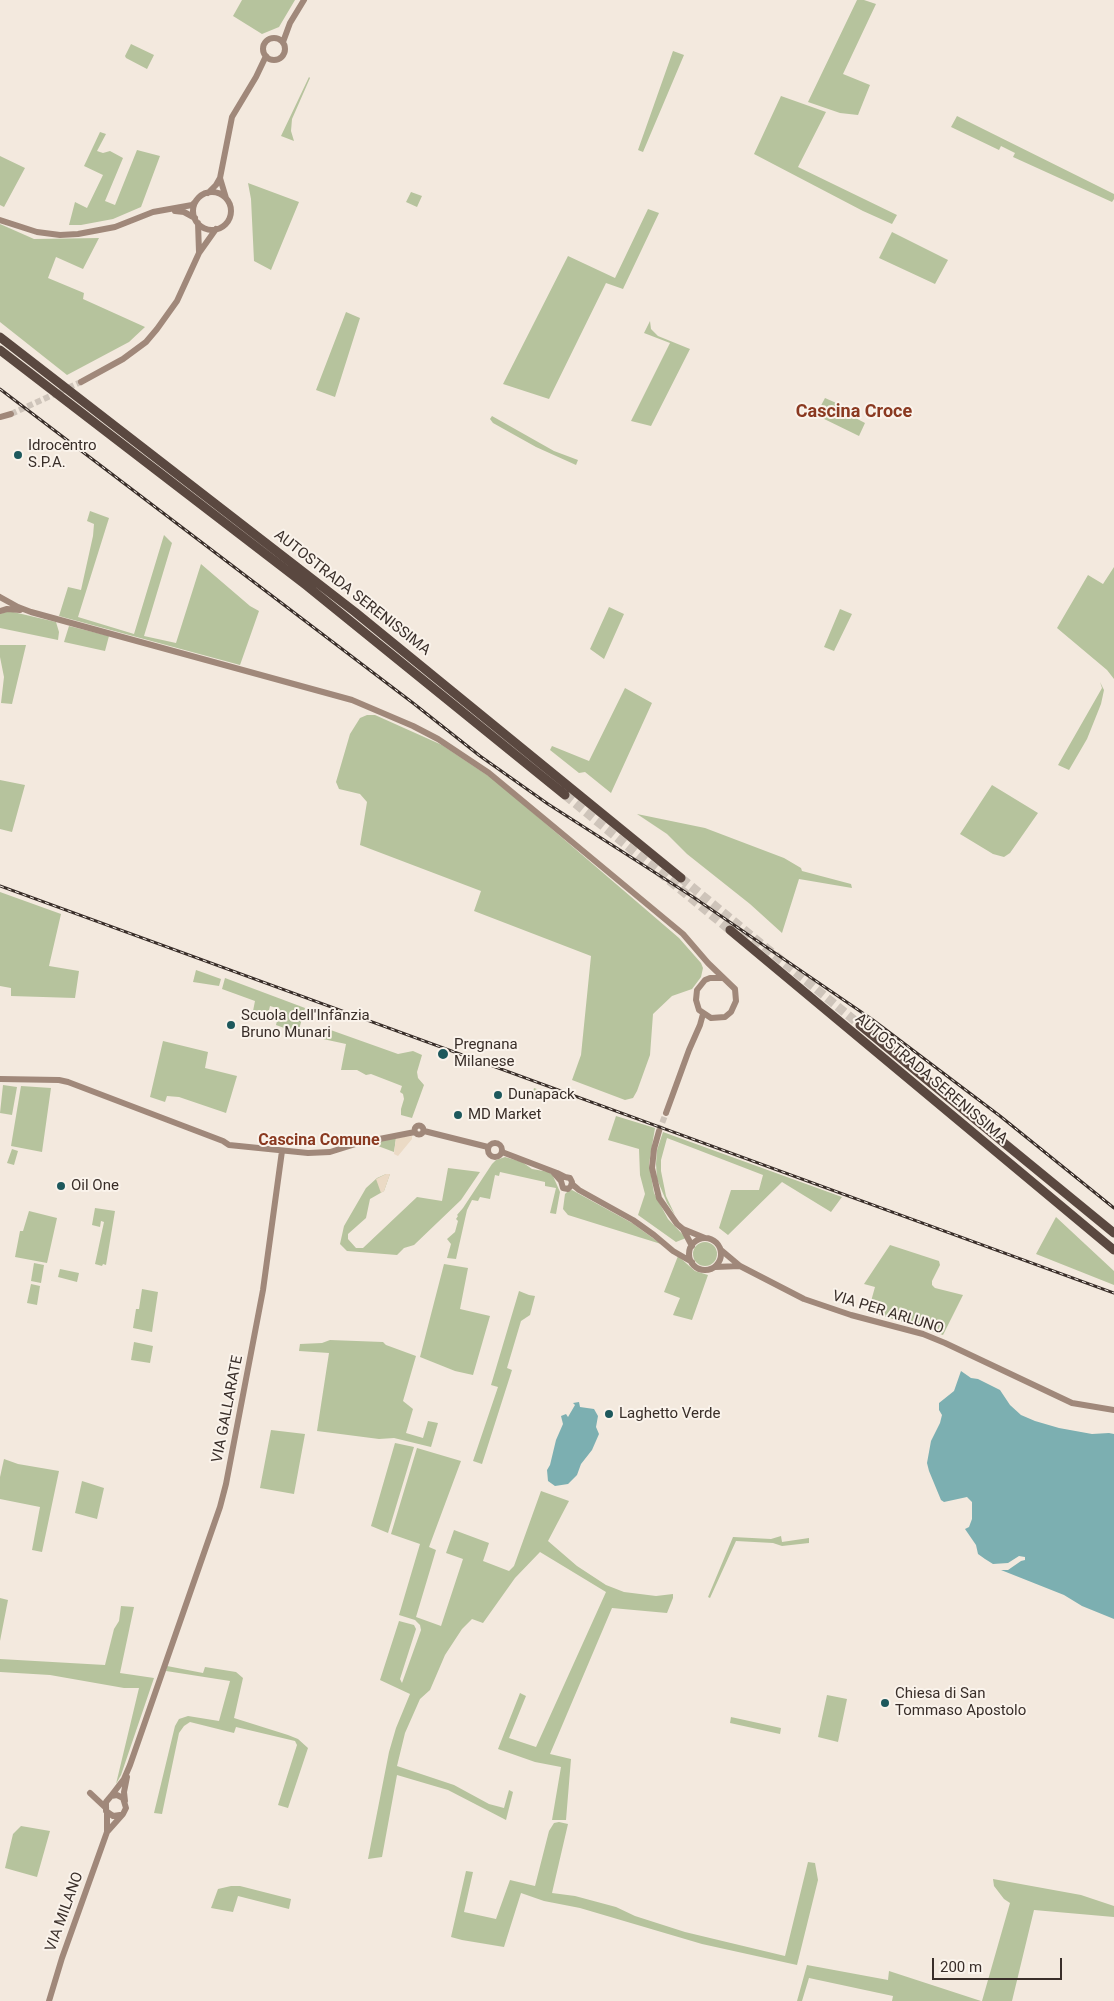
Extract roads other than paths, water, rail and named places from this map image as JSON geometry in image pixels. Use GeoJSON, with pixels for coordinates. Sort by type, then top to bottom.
{"type":"FeatureCollection","features":[{"type":"Feature","properties":{"kind":"highway","name":"AUTOSTRADA SERENISSIMA"},"geometry":{"type":"LineString","coordinates":[[0,337],[355,612],[682,878]]}},
{"type":"Feature","properties":{"kind":"highway","name":"AUTOSTRADA SERENISSIMA"},"geometry":{"type":"LineString","coordinates":[[0,350],[307,586],[565,795]]}},
{"type":"Feature","properties":{"kind":"highway","name":"AUTOSTRADA SERENISSIMA"},"geometry":{"type":"LineString","coordinates":[[730,930],[1114,1250]]}},
{"type":"Feature","properties":{"kind":"highway","name":"AUTOSTRADA SERENISSIMA"},"geometry":{"type":"LineString","coordinates":[[860,1025],[1114,1233]]}},
{"type":"Feature","properties":{"kind":"street"},"geometry":{"type":"LineString","coordinates":[[256,77],[273,60],[280,58],[284,53],[283,42],[290,23],[304,0]]}},
{"type":"Feature","properties":{"kind":"street"},"geometry":{"type":"LineString","coordinates":[[276,38],[290,23]]}},
{"type":"Feature","properties":{"kind":"street"},"geometry":{"type":"LineString","coordinates":[[273,60],[266,56],[263,49],[265,43],[269,39],[276,38],[283,42]]}},
{"type":"Feature","properties":{"kind":"street"},"geometry":{"type":"LineString","coordinates":[[0,220],[37,232],[60,235],[78,234],[115,227],[147,214],[192,205],[199,197],[208,193],[216,186],[220,178],[232,117],[266,56]]}},
{"type":"Feature","properties":{"kind":"street"},"geometry":{"type":"LineString","coordinates":[[164,210],[184,212],[206,229],[216,229],[223,226],[229,217],[230,206],[226,200],[220,178]]}},
{"type":"Feature","properties":{"kind":"street"},"geometry":{"type":"LineString","coordinates":[[208,193],[218,194],[226,200]]}},
{"type":"Feature","properties":{"kind":"street"},"geometry":{"type":"LineString","coordinates":[[196,201],[193,210],[199,253]]}},
{"type":"Feature","properties":{"kind":"street"},"geometry":{"type":"LineString","coordinates":[[82,382],[123,359],[146,342],[177,301],[199,253],[216,229]]}},
{"type":"Feature","properties":{"kind":"street"},"geometry":{"type":"LineString","coordinates":[[0,417],[10,414]]}},
{"type":"Feature","properties":{"kind":"street"},"geometry":{"type":"LineString","coordinates":[[0,597],[31,612],[352,700],[413,726],[438,739],[489,773],[683,934],[722,978],[727,981],[735,990],[736,1001],[731,1012],[725,1017],[711,1018],[700,1025]]}},
{"type":"Feature","properties":{"kind":"street"},"geometry":{"type":"LineString","coordinates":[[0,611],[7,609],[31,612]]}},
{"type":"Feature","properties":{"kind":"street"},"geometry":{"type":"LineString","coordinates":[[705,980],[708,963]]}},
{"type":"Feature","properties":{"kind":"street"},"geometry":{"type":"LineString","coordinates":[[711,1018],[703,1014],[697,1005],[696,995],[700,985],[705,980],[722,978]]}},
{"type":"Feature","properties":{"kind":"street"},"geometry":{"type":"LineString","coordinates":[[666,1114],[703,1014]]}},
{"type":"Feature","properties":{"kind":"street"},"geometry":{"type":"LineString","coordinates":[[0,1079],[59,1080],[68,1082],[223,1141],[229,1145],[282,1151],[330,1152],[359,1143],[415,1132],[419,1135],[424,1132],[488,1147]]}},
{"type":"Feature","properties":{"kind":"street"},"geometry":{"type":"LineString","coordinates":[[659,1131],[652,1163],[654,1184],[667,1211],[683,1229],[691,1246],[692,1262]]}},
{"type":"Feature","properties":{"kind":"street"},"geometry":{"type":"LineString","coordinates":[[488,1147],[493,1142],[497,1142],[501,1145],[502,1152]]}},
{"type":"Feature","properties":{"kind":"street"},"geometry":{"type":"LineString","coordinates":[[488,1147],[489,1154],[492,1156],[497,1157],[502,1152]]}},
{"type":"Feature","properties":{"kind":"street","name":"VIA GALLARATE"},"geometry":{"type":"LineString","coordinates":[[130,1765],[220,1507],[226,1484],[263,1290],[282,1151]]}},
{"type":"Feature","properties":{"kind":"street"},"geometry":{"type":"LineString","coordinates":[[502,1152],[553,1172],[563,1179],[571,1179],[571,1186]]}},
{"type":"Feature","properties":{"kind":"street"},"geometry":{"type":"LineString","coordinates":[[563,1179],[563,1188],[571,1186],[633,1220],[672,1251],[692,1262]]}},
{"type":"Feature","properties":{"kind":"street","name":"VIA PER ARLUNO"},"geometry":{"type":"LineString","coordinates":[[683,1229],[715,1241],[721,1250],[740,1266],[789,1292],[851,1315],[907,1329],[945,1342],[1061,1399],[1081,1405],[1114,1410]]}},
{"type":"Feature","properties":{"kind":"street"},"geometry":{"type":"LineString","coordinates":[[672,1251],[680,1251],[705,1238]]}},
{"type":"Feature","properties":{"kind":"street"},"geometry":{"type":"LineString","coordinates":[[714,1266],[720,1260],[721,1250]]}},
{"type":"Feature","properties":{"kind":"street","name":"VIA PER ARLUNO"},"geometry":{"type":"LineString","coordinates":[[692,1262],[701,1269],[714,1266],[740,1266]]}},
{"type":"Feature","properties":{"kind":"street"},"geometry":{"type":"LineString","coordinates":[[107,1810],[106,1802],[124,1779],[130,1765]]}},
{"type":"Feature","properties":{"kind":"street"},"geometry":{"type":"LineString","coordinates":[[125,1801],[120,1796],[90,1793],[113,1816],[120,1815],[125,1811],[126,1783],[130,1765]]}},
{"type":"Feature","properties":{"kind":"street","name":"VIA MILANO"},"geometry":{"type":"LineString","coordinates":[[49,2001],[106,1832],[107,1810]]}},
{"type":"Feature","properties":{"kind":"street","name":"VIA MILANO"},"geometry":{"type":"LineString","coordinates":[[106,1832],[120,1815]]}},
{"type":"Feature","properties":{"kind":"water"},"geometry":{"type":"Polygon","coordinates":[[[961,1371],[971,1378],[978,1379],[1000,1390],[1010,1405],[1021,1415],[1035,1421],[1092,1434],[1114,1434],[1114,1619],[1082,1606],[1064,1595],[1001,1570],[1008,1570],[1025,1560],[1025,1557],[1019,1556],[1008,1563],[993,1564],[985,1559],[978,1554],[976,1545],[965,1529],[969,1527],[972,1519],[972,1502],[967,1497],[944,1502],[941,1500],[927,1463],[931,1441],[942,1415],[939,1410],[939,1403],[954,1391],[961,1371]]]}},
{"type":"Feature","properties":{"kind":"water","name":"Laghetto Verde"},"geometry":{"type":"Polygon","coordinates":[[[579,1402],[580,1407],[594,1409],[598,1416],[596,1427],[599,1434],[592,1450],[581,1464],[577,1475],[568,1484],[555,1486],[548,1481],[547,1470],[563,1424],[561,1416],[566,1414],[568,1417],[575,1405],[573,1403],[579,1402]]]}},
{"type":"Feature","properties":{"kind":"tunnel"},"geometry":{"type":"LineString","coordinates":[[11,414],[81,382]]}},
{"type":"Feature","properties":{"kind":"tunnel"},"geometry":{"type":"LineString","coordinates":[[565,795],[730,930]]}},
{"type":"Feature","properties":{"kind":"tunnel"},"geometry":{"type":"LineString","coordinates":[[681,878],[860,1025]]}},
{"type":"Feature","properties":{"kind":"tunnel"},"geometry":{"type":"LineString","coordinates":[[659,1131],[666,1113]]}},
{"type":"Feature","properties":{"kind":"railway"},"geometry":{"type":"LineString","coordinates":[[0,389],[480,756],[548,804],[693,897],[873,1020],[1000,1116],[1114,1208]]}},
{"type":"Feature","properties":{"kind":"railway"},"geometry":{"type":"LineString","coordinates":[[0,886],[1114,1293]]}},
{"type":"Feature","properties":{"kind":"place","name":"Idrocentro S.P.A."},"geometry":{"type":"Point","coordinates":[18,455]}},
{"type":"Feature","properties":{"kind":"place","name":"Scuola dell'Infanzia Bruno Munari"},"geometry":{"type":"Point","coordinates":[231,1025]}},
{"type":"Feature","properties":{"kind":"place","name":"Pregnana Milanese"},"geometry":{"type":"Point","coordinates":[443,1054]}},
{"type":"Feature","properties":{"kind":"place","name":"Dunapack"},"geometry":{"type":"Point","coordinates":[498,1095]}},
{"type":"Feature","properties":{"kind":"place","name":"MD Market"},"geometry":{"type":"Point","coordinates":[458,1115]}},
{"type":"Feature","properties":{"kind":"place","name":"Oil One"},"geometry":{"type":"Point","coordinates":[61,1186]}},
{"type":"Feature","properties":{"kind":"place","name":"Laghetto Verde"},"geometry":{"type":"Point","coordinates":[609,1414]}},
{"type":"Feature","properties":{"kind":"place","name":"Chiesa di San Tommaso Apostolo"},"geometry":{"type":"Point","coordinates":[885,1703]}},
{"type":"Feature","properties":{"kind":"district","name":"Cascina Croce"},"geometry":{"type":"Point","coordinates":[854,412]}},
{"type":"Feature","properties":{"kind":"district","name":"Cascina Comune"},"geometry":{"type":"Point","coordinates":[319,1141]}}]}
